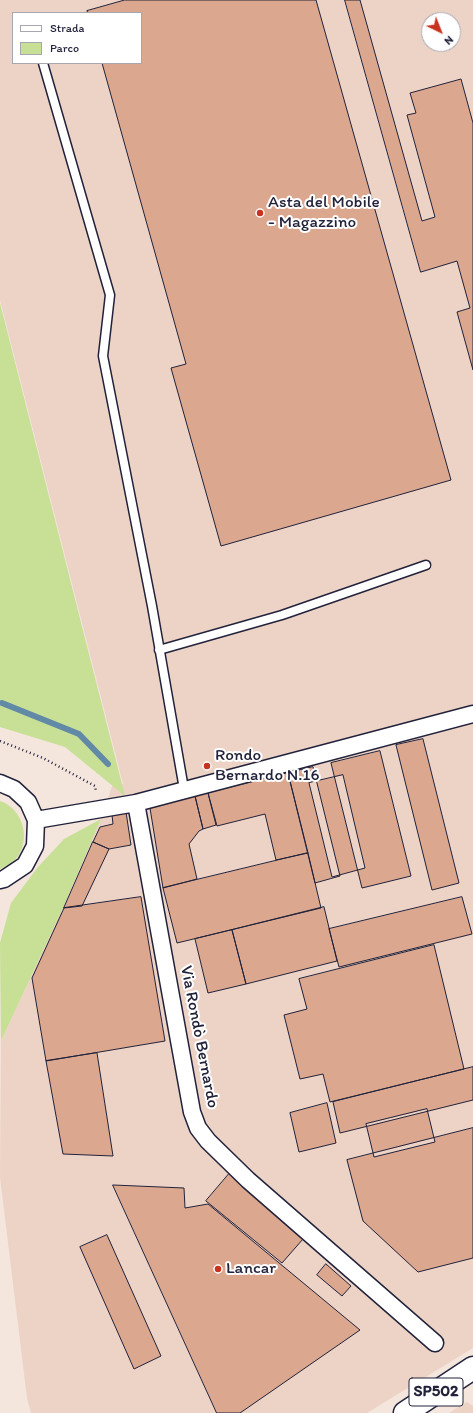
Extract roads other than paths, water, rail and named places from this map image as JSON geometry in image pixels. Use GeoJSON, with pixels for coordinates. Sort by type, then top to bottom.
{"type":"FeatureCollection","features":[{"type":"Feature","properties":{"kind":"main road","name":"SP502"},"geometry":{"type":"LineString","coordinates":[[406,1413],[473,1368]]}},
{"type":"Feature","properties":{"kind":"street"},"geometry":{"type":"LineString","coordinates":[[36,820],[136,803],[184,788],[473,714]]}},
{"type":"Feature","properties":{"kind":"street"},"geometry":{"type":"LineString","coordinates":[[0,783],[14,789],[28,802],[36,820],[35,846],[25,864],[4,879],[0,880]]}},
{"type":"Feature","properties":{"kind":"street","name":"Via Rondò Bernardo"},"geometry":{"type":"LineString","coordinates":[[136,803],[192,1112],[198,1128],[208,1141],[248,1180],[435,1343]]}},
{"type":"Feature","properties":{"kind":"lane"},"geometry":{"type":"LineString","coordinates":[[43,64],[110,295],[103,356],[160,650],[184,788]]}},
{"type":"Feature","properties":{"kind":"lane"},"geometry":{"type":"LineString","coordinates":[[160,650],[282,615],[426,565]]}},
{"type":"Feature","properties":{"kind":"waterway"},"geometry":{"type":"LineString","coordinates":[[2,703],[79,734],[108,764]]}},
{"type":"Feature","properties":{"kind":"place","name":"Asta del Mobile - Magazzino"},"geometry":{"type":"Point","coordinates":[260,213]}},
{"type":"Feature","properties":{"kind":"place","name":"Rondo Bernardo N.16"},"geometry":{"type":"Point","coordinates":[207,766]}},
{"type":"Feature","properties":{"kind":"place","name":"Lancar"},"geometry":{"type":"Point","coordinates":[218,1269]}}]}
